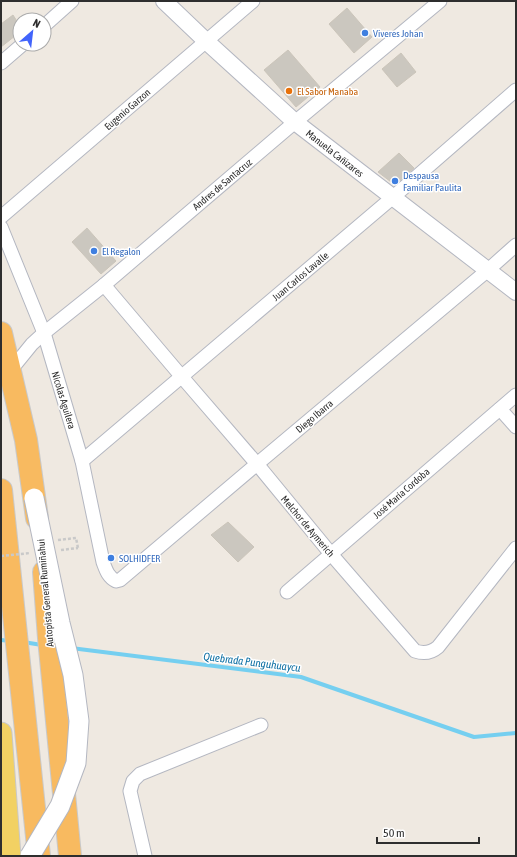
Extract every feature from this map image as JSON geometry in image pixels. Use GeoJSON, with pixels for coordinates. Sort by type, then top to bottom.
{"type":"FeatureCollection","features":[{"type":"Feature","properties":{"kind":"highway","name":"Autopista General Rumiñahui"},"geometry":{"type":"LineString","coordinates":[[1,334],[26,440],[34,498],[43,568],[49,646],[70,856]]}},
{"type":"Feature","properties":{"kind":"highway"},"geometry":{"type":"LineString","coordinates":[[1,490],[39,856]]}},
{"type":"Feature","properties":{"kind":"highway"},"geometry":{"type":"LineString","coordinates":[[68,834],[80,856]]}},
{"type":"Feature","properties":{"kind":"main road"},"geometry":{"type":"LineString","coordinates":[[30,856],[60,806],[76,763],[79,721],[73,675],[60,623],[34,498]]}},
{"type":"Feature","properties":{"kind":"main road"},"geometry":{"type":"LineString","coordinates":[[1,733],[10,856]]}},
{"type":"Feature","properties":{"kind":"street"},"geometry":{"type":"LineString","coordinates":[[52,19],[72,1]]}},
{"type":"Feature","properties":{"kind":"street","name":"Manuela Cañizares"},"geometry":{"type":"LineString","coordinates":[[164,1],[295,122],[516,292]]}},
{"type":"Feature","properties":{"kind":"street","name":"Eugenio Garzon"},"geometry":{"type":"LineString","coordinates":[[1,217],[253,1]]}},
{"type":"Feature","properties":{"kind":"street","name":"Andres de Santacruz"},"geometry":{"type":"LineString","coordinates":[[10,372],[32,344],[44,333],[104,285],[440,1]]}},
{"type":"Feature","properties":{"kind":"street"},"geometry":{"type":"LineString","coordinates":[[1,64],[14,52]]}},
{"type":"Feature","properties":{"kind":"street","name":"Juan Carlos Lavalle"},"geometry":{"type":"LineString","coordinates":[[82,461],[392,198],[516,90]]}},
{"type":"Feature","properties":{"kind":"street","name":"Nicolas Aguilera"},"geometry":{"type":"LineString","coordinates":[[1,227],[44,333],[82,461],[103,562],[107,573],[111,578]]}},
{"type":"Feature","properties":{"kind":"street","name":"Diego Ibarra"},"geometry":{"type":"LineString","coordinates":[[111,578],[116,581],[120,580],[516,245]]}},
{"type":"Feature","properties":{"kind":"street","name":"Melchor de Aymerich"},"geometry":{"type":"LineString","coordinates":[[104,285],[414,650],[420,653],[425,653],[438,647],[516,548]]}},
{"type":"Feature","properties":{"kind":"street","name":"José Maria Cordoba"},"geometry":{"type":"LineString","coordinates":[[287,592],[516,395]]}},
{"type":"Feature","properties":{"kind":"street"},"geometry":{"type":"LineString","coordinates":[[500,408],[516,428]]}},
{"type":"Feature","properties":{"kind":"street"},"geometry":{"type":"LineString","coordinates":[[145,856],[130,791],[133,781],[140,774],[261,725]]}},
{"type":"Feature","properties":{"kind":"path"},"geometry":{"type":"LineString","coordinates":[[76,538],[78,548]]}},
{"type":"Feature","properties":{"kind":"building"},"geometry":{"type":"Polygon","coordinates":[[[347,8],[372,37],[354,53],[329,24],[347,8]]]}},
{"type":"Feature","properties":{"kind":"building"},"geometry":{"type":"Polygon","coordinates":[[[12,16],[12,38],[1,47],[1,24],[12,16]]]}},
{"type":"Feature","properties":{"kind":"building"},"geometry":{"type":"Polygon","coordinates":[[[288,50],[320,87],[296,107],[264,70],[288,50]]]}},
{"type":"Feature","properties":{"kind":"building"},"geometry":{"type":"Polygon","coordinates":[[[401,53],[416,72],[397,87],[382,69],[401,53]]]}},
{"type":"Feature","properties":{"kind":"building"},"geometry":{"type":"Polygon","coordinates":[[[399,153],[414,168],[395,185],[378,172],[399,153]]]}},
{"type":"Feature","properties":{"kind":"building","name":"El Regalon"},"geometry":{"type":"Polygon","coordinates":[[[87,228],[116,261],[101,274],[72,242],[87,228]]]}},
{"type":"Feature","properties":{"kind":"building"},"geometry":{"type":"Polygon","coordinates":[[[228,522],[254,547],[238,562],[211,535],[228,522]]]}},
{"type":"Feature","properties":{"kind":"waterway","name":"Quebrada Punguhuaycu"},"geometry":{"type":"LineString","coordinates":[[1,640],[11,641]]}},
{"type":"Feature","properties":{"kind":"waterway","name":"Quebrada Punguhuaycu"},"geometry":{"type":"LineString","coordinates":[[23,642],[42,645]]}},
{"type":"Feature","properties":{"kind":"waterway","name":"Quebrada Punguhuaycu"},"geometry":{"type":"LineString","coordinates":[[71,648],[301,677],[474,737],[516,733]]}},
{"type":"Feature","properties":{"kind":"place","name":"Viveres Johan"},"geometry":{"type":"Point","coordinates":[365,33]}},
{"type":"Feature","properties":{"kind":"place","name":"El Sabor Manaba"},"geometry":{"type":"Point","coordinates":[289,91]}},
{"type":"Feature","properties":{"kind":"place","name":"Despausa Familiar Paulita"},"geometry":{"type":"Point","coordinates":[395,181]}},
{"type":"Feature","properties":{"kind":"place","name":"El Regalon"},"geometry":{"type":"Point","coordinates":[94,251]}},
{"type":"Feature","properties":{"kind":"place","name":"SOLHIDFER"},"geometry":{"type":"Point","coordinates":[111,558]}}]}
